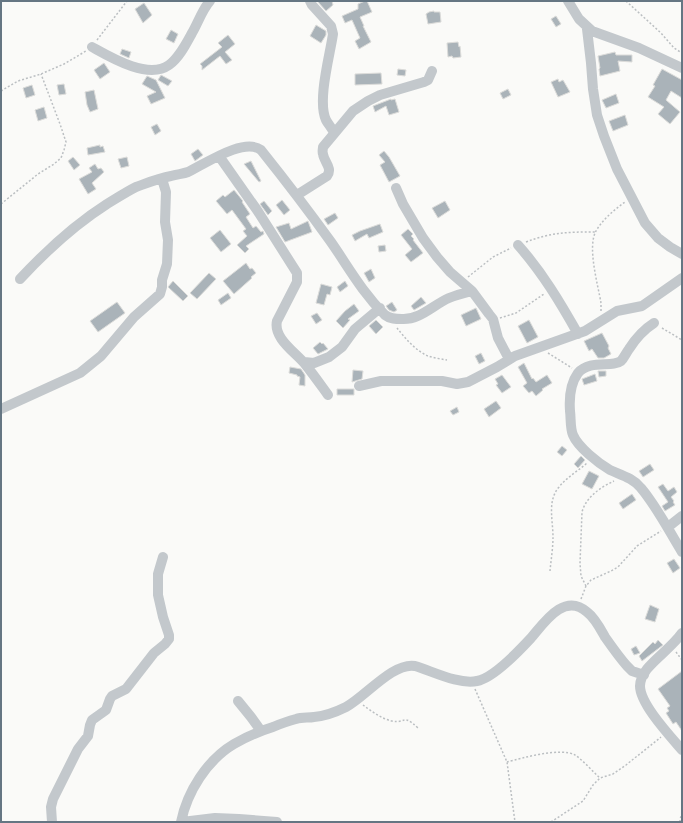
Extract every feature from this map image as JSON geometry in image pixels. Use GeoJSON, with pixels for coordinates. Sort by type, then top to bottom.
{"type":"FeatureCollection","features":[{"type":"Feature","properties":{"kind":"street"},"geometry":{"type":"LineString","coordinates":[[92,47],[136,68],[155,70],[168,66],[179,54],[210,1]]}},
{"type":"Feature","properties":{"kind":"street"},"geometry":{"type":"LineString","coordinates":[[310,1],[331,26],[333,34],[323,103],[325,118],[334,133]]}},
{"type":"Feature","properties":{"kind":"street"},"geometry":{"type":"LineString","coordinates":[[568,1],[579,19],[587,28],[596,33],[656,55],[682,68]]}},
{"type":"Feature","properties":{"kind":"street"},"geometry":{"type":"LineString","coordinates":[[587,28],[592,89],[597,115],[604,136],[631,198],[645,223],[670,247],[682,254]]}},
{"type":"Feature","properties":{"kind":"street"},"geometry":{"type":"LineString","coordinates":[[297,195],[328,176],[330,169],[323,154],[323,147],[353,112],[368,101],[380,95],[428,80],[432,71]]}},
{"type":"Feature","properties":{"kind":"street"},"geometry":{"type":"LineString","coordinates":[[20,279],[44,253],[66,233],[89,216],[135,188],[186,173],[219,156],[241,147],[249,146],[257,147],[261,150],[297,195],[366,295],[386,316],[390,318],[413,318],[449,298],[472,291]]}},
{"type":"Feature","properties":{"kind":"street"},"geometry":{"type":"LineString","coordinates":[[219,156],[257,210],[297,273],[297,282],[277,320],[276,327],[288,348],[304,362],[328,394]]}},
{"type":"Feature","properties":{"kind":"street"},"geometry":{"type":"LineString","coordinates":[[1,409],[80,373],[101,356],[134,317],[160,294],[162,280],[167,264],[168,240],[165,222],[166,192],[162,179]]}},
{"type":"Feature","properties":{"kind":"street"},"geometry":{"type":"LineString","coordinates":[[396,188],[403,204],[423,238],[437,257],[450,272],[472,291],[493,319],[498,338],[510,359]]}},
{"type":"Feature","properties":{"kind":"street"},"geometry":{"type":"LineString","coordinates":[[518,245],[535,265],[552,289],[578,334]]}},
{"type":"Feature","properties":{"kind":"street"},"geometry":{"type":"LineString","coordinates":[[359,386],[381,381],[442,381],[462,384],[485,374],[510,359],[585,331],[617,311],[642,306],[682,278]]}},
{"type":"Feature","properties":{"kind":"street"},"geometry":{"type":"LineString","coordinates":[[304,362],[314,364],[329,357],[342,347],[355,329],[380,308]]}},
{"type":"Feature","properties":{"kind":"street"},"geometry":{"type":"LineString","coordinates":[[654,323],[635,339],[620,362],[614,364],[592,365],[579,372],[573,381],[570,393],[572,434],[592,457],[610,469],[634,481],[668,527],[682,552]]}},
{"type":"Feature","properties":{"kind":"street"},"geometry":{"type":"LineString","coordinates":[[668,527],[682,516]]}},
{"type":"Feature","properties":{"kind":"street"},"geometry":{"type":"LineString","coordinates":[[52,822],[51,807],[53,799],[78,749],[88,736],[92,720],[106,710],[112,696],[127,688],[154,653],[165,644],[168,639],[169,635],[158,595],[158,574],[163,557]]}},
{"type":"Feature","properties":{"kind":"street"},"geometry":{"type":"LineString","coordinates":[[277,822],[215,818],[181,822],[183,810],[198,780],[216,758],[234,744],[261,731],[296,719],[314,717],[344,708],[356,701],[398,669],[408,666],[415,666],[458,680],[472,682],[483,679],[506,663],[556,611],[569,607],[583,609],[591,615],[629,669],[644,675]]}},
{"type":"Feature","properties":{"kind":"street"},"geometry":{"type":"LineString","coordinates":[[682,633],[647,670],[640,684],[651,713],[682,750]]}},
{"type":"Feature","properties":{"kind":"street"},"geometry":{"type":"LineString","coordinates":[[238,701],[252,717],[261,731]]}},
{"type":"Feature","properties":{"kind":"path"},"geometry":{"type":"LineString","coordinates":[[1,91],[18,81],[41,74],[64,64],[92,47],[127,1]]}},
{"type":"Feature","properties":{"kind":"path"},"geometry":{"type":"LineString","coordinates":[[626,1],[661,33],[674,48],[682,53]]}},
{"type":"Feature","properties":{"kind":"path"},"geometry":{"type":"LineString","coordinates":[[1,204],[33,178],[54,164],[60,158],[64,150],[66,142],[41,74]]}},
{"type":"Feature","properties":{"kind":"path"},"geometry":{"type":"LineString","coordinates":[[601,321],[601,303],[592,253],[595,232],[615,209],[631,198]]}},
{"type":"Feature","properties":{"kind":"path"},"geometry":{"type":"LineString","coordinates":[[493,319],[506,317],[516,313],[552,289]]}},
{"type":"Feature","properties":{"kind":"path"},"geometry":{"type":"LineString","coordinates":[[390,318],[406,338],[419,350],[427,355],[447,360]]}},
{"type":"Feature","properties":{"kind":"path"},"geometry":{"type":"LineString","coordinates":[[540,347],[579,372]]}},
{"type":"Feature","properties":{"kind":"path"},"geometry":{"type":"LineString","coordinates":[[550,571],[553,542],[551,518],[553,499],[560,486],[579,471],[592,457]]}},
{"type":"Feature","properties":{"kind":"path"},"geometry":{"type":"LineString","coordinates":[[586,586],[581,576],[580,563],[580,533],[584,505],[591,497],[604,487],[625,477]]}},
{"type":"Feature","properties":{"kind":"path"},"geometry":{"type":"LineString","coordinates":[[579,608],[586,586],[591,580],[618,567],[637,546],[668,527]]}},
{"type":"Feature","properties":{"kind":"path"},"geometry":{"type":"LineString","coordinates":[[472,682],[507,762],[514,822]]}},
{"type":"Feature","properties":{"kind":"path"},"geometry":{"type":"LineString","coordinates":[[356,701],[391,721],[407,719],[418,728]]}},
{"type":"Feature","properties":{"kind":"path"},"geometry":{"type":"LineString","coordinates":[[551,822],[583,801],[592,786],[600,778],[612,774],[626,765],[667,732]]}},
{"type":"Feature","properties":{"kind":"path"},"geometry":{"type":"LineString","coordinates":[[507,762],[541,754],[574,754],[600,778]]}},
{"type":"Feature","properties":{"kind":"path"},"geometry":{"type":"LineString","coordinates":[[680,822],[682,814]]}},
{"type":"Feature","properties":{"kind":"building"},"geometry":{"type":"Polygon","coordinates":[[[317,1],[332,1],[333,5],[326,11],[317,1]]]}},
{"type":"Feature","properties":{"kind":"building"},"geometry":{"type":"Polygon","coordinates":[[[367,1],[372,12],[360,17],[371,42],[359,49],[355,41],[360,38],[352,20],[345,23],[342,16],[358,9],[358,4],[367,1]]]}},
{"type":"Feature","properties":{"kind":"building"},"geometry":{"type":"Polygon","coordinates":[[[144,3],[152,15],[143,23],[135,9],[144,3]]]}},
{"type":"Feature","properties":{"kind":"building"},"geometry":{"type":"Polygon","coordinates":[[[434,11],[440,12],[441,22],[428,24],[426,14],[434,11]]]}},
{"type":"Feature","properties":{"kind":"building"},"geometry":{"type":"Polygon","coordinates":[[[556,16],[561,24],[556,27],[551,19],[556,16]]]}},
{"type":"Feature","properties":{"kind":"building"},"geometry":{"type":"Polygon","coordinates":[[[316,25],[326,31],[326,35],[321,43],[310,36],[316,25]]]}},
{"type":"Feature","properties":{"kind":"building"},"geometry":{"type":"Polygon","coordinates":[[[171,30],[178,34],[174,43],[166,39],[171,30]]]}},
{"type":"Feature","properties":{"kind":"building"},"geometry":{"type":"Polygon","coordinates":[[[228,35],[235,44],[225,52],[232,60],[226,64],[220,56],[202,70],[202,66],[200,64],[222,47],[218,43],[228,35]]]}},
{"type":"Feature","properties":{"kind":"building"},"geometry":{"type":"Polygon","coordinates":[[[458,42],[461,57],[448,57],[447,43],[458,42]]]}},
{"type":"Feature","properties":{"kind":"building"},"geometry":{"type":"Polygon","coordinates":[[[122,49],[131,52],[129,58],[120,54],[122,49]]]}},
{"type":"Feature","properties":{"kind":"building"},"geometry":{"type":"Polygon","coordinates":[[[615,52],[616,55],[632,55],[632,62],[618,61],[620,71],[600,76],[598,56],[615,52]]]}},
{"type":"Feature","properties":{"kind":"building"},"geometry":{"type":"Polygon","coordinates":[[[104,63],[110,72],[100,79],[94,70],[104,63]]]}},
{"type":"Feature","properties":{"kind":"building"},"geometry":{"type":"Polygon","coordinates":[[[398,69],[406,70],[405,76],[397,75],[398,69]]]}},
{"type":"Feature","properties":{"kind":"building"},"geometry":{"type":"Polygon","coordinates":[[[662,69],[682,80],[682,98],[671,91],[666,100],[680,112],[670,124],[658,114],[664,107],[648,97],[655,86],[653,85],[662,69]]]}},
{"type":"Feature","properties":{"kind":"building"},"geometry":{"type":"Polygon","coordinates":[[[381,73],[382,84],[355,85],[355,74],[381,73]]]}},
{"type":"Feature","properties":{"kind":"building"},"geometry":{"type":"Polygon","coordinates":[[[161,75],[172,81],[168,86],[158,80],[161,75]]]}},
{"type":"Feature","properties":{"kind":"building"},"geometry":{"type":"Polygon","coordinates":[[[147,76],[156,80],[165,98],[151,104],[147,96],[156,92],[142,84],[147,76]]]}},
{"type":"Feature","properties":{"kind":"building"},"geometry":{"type":"Polygon","coordinates":[[[558,79],[559,82],[563,80],[570,92],[558,97],[551,82],[558,79]]]}},
{"type":"Feature","properties":{"kind":"building"},"geometry":{"type":"Polygon","coordinates":[[[64,84],[66,94],[59,95],[57,85],[64,84]]]}},
{"type":"Feature","properties":{"kind":"building"},"geometry":{"type":"Polygon","coordinates":[[[32,85],[35,95],[26,98],[23,88],[32,85]]]}},
{"type":"Feature","properties":{"kind":"building"},"geometry":{"type":"Polygon","coordinates":[[[508,89],[511,95],[503,99],[500,93],[508,89]]]}},
{"type":"Feature","properties":{"kind":"building"},"geometry":{"type":"Polygon","coordinates":[[[94,90],[98,109],[90,112],[87,105],[85,92],[94,90]]]}},
{"type":"Feature","properties":{"kind":"building"},"geometry":{"type":"Polygon","coordinates":[[[616,94],[619,103],[606,108],[602,100],[616,94]]]}},
{"type":"Feature","properties":{"kind":"building"},"geometry":{"type":"Polygon","coordinates":[[[391,99],[395,99],[399,112],[389,115],[386,106],[375,112],[373,106],[391,99]]]}},
{"type":"Feature","properties":{"kind":"building"},"geometry":{"type":"Polygon","coordinates":[[[44,107],[47,118],[38,121],[35,110],[44,107]]]}},
{"type":"Feature","properties":{"kind":"building"},"geometry":{"type":"Polygon","coordinates":[[[625,115],[628,125],[613,131],[609,121],[625,115]]]}},
{"type":"Feature","properties":{"kind":"building"},"geometry":{"type":"Polygon","coordinates":[[[157,124],[161,131],[155,135],[151,127],[157,124]]]}},
{"type":"Feature","properties":{"kind":"building"},"geometry":{"type":"Polygon","coordinates":[[[100,145],[100,147],[103,146],[105,152],[88,155],[87,148],[100,145]]]}},
{"type":"Feature","properties":{"kind":"building"},"geometry":{"type":"Polygon","coordinates":[[[198,149],[203,155],[195,161],[191,154],[198,149]]]}},
{"type":"Feature","properties":{"kind":"building"},"geometry":{"type":"Polygon","coordinates":[[[384,151],[400,176],[389,182],[380,165],[385,162],[379,155],[384,151]]]}},
{"type":"Feature","properties":{"kind":"building"},"geometry":{"type":"Polygon","coordinates":[[[73,157],[80,165],[74,170],[68,161],[73,157]]]}},
{"type":"Feature","properties":{"kind":"building"},"geometry":{"type":"Polygon","coordinates":[[[127,157],[129,166],[121,168],[118,159],[127,157]]]}},
{"type":"Feature","properties":{"kind":"building"},"geometry":{"type":"Polygon","coordinates":[[[251,161],[261,181],[259,182],[244,164],[251,161]]]}},
{"type":"Feature","properties":{"kind":"building"},"geometry":{"type":"Polygon","coordinates":[[[95,164],[98,169],[101,168],[104,172],[92,183],[96,189],[88,194],[79,179],[92,172],[89,168],[95,164]]]}},
{"type":"Feature","properties":{"kind":"building"},"geometry":{"type":"Polygon","coordinates":[[[234,190],[243,201],[242,202],[250,214],[246,217],[253,228],[256,226],[261,232],[263,231],[264,234],[246,246],[249,249],[245,253],[237,245],[247,236],[243,231],[246,229],[232,210],[227,214],[216,201],[223,195],[225,197],[234,190]]]}},
{"type":"Feature","properties":{"kind":"building"},"geometry":{"type":"Polygon","coordinates":[[[282,200],[290,210],[284,215],[276,205],[282,200]]]}},
{"type":"Feature","properties":{"kind":"building"},"geometry":{"type":"Polygon","coordinates":[[[264,201],[272,211],[268,215],[260,204],[264,201]]]}},
{"type":"Feature","properties":{"kind":"building"},"geometry":{"type":"Polygon","coordinates":[[[445,201],[450,210],[438,218],[432,208],[445,201]]]}},
{"type":"Feature","properties":{"kind":"building"},"geometry":{"type":"Polygon","coordinates":[[[335,213],[338,218],[328,225],[324,219],[335,213]]]}},
{"type":"Feature","properties":{"kind":"building"},"geometry":{"type":"Polygon","coordinates":[[[308,221],[312,232],[285,242],[276,227],[289,223],[291,229],[308,221]]]}},
{"type":"Feature","properties":{"kind":"building"},"geometry":{"type":"Polygon","coordinates":[[[380,224],[383,232],[369,238],[367,234],[355,241],[352,235],[380,224]]]}},
{"type":"Feature","properties":{"kind":"building"},"geometry":{"type":"Polygon","coordinates":[[[408,229],[413,234],[411,236],[414,239],[413,240],[423,253],[411,262],[405,255],[412,249],[401,235],[408,229]]]}},
{"type":"Feature","properties":{"kind":"building"},"geometry":{"type":"Polygon","coordinates":[[[220,230],[231,244],[221,252],[210,238],[220,230]]]}},
{"type":"Feature","properties":{"kind":"building"},"geometry":{"type":"Polygon","coordinates":[[[385,245],[386,251],[379,252],[378,246],[385,245]]]}},
{"type":"Feature","properties":{"kind":"building"},"geometry":{"type":"Polygon","coordinates":[[[246,263],[250,269],[252,268],[256,273],[234,294],[223,281],[246,263]]]}},
{"type":"Feature","properties":{"kind":"building"},"geometry":{"type":"Polygon","coordinates":[[[371,269],[375,278],[369,282],[364,273],[371,269]]]}},
{"type":"Feature","properties":{"kind":"building"},"geometry":{"type":"Polygon","coordinates":[[[209,273],[216,279],[197,299],[190,293],[209,273]]]}},
{"type":"Feature","properties":{"kind":"building"},"geometry":{"type":"Polygon","coordinates":[[[173,281],[188,296],[183,301],[168,287],[173,281]]]}},
{"type":"Feature","properties":{"kind":"building"},"geometry":{"type":"Polygon","coordinates":[[[345,281],[348,286],[340,292],[337,287],[345,281]]]}},
{"type":"Feature","properties":{"kind":"building"},"geometry":{"type":"Polygon","coordinates":[[[321,284],[332,287],[330,295],[327,294],[324,305],[316,303],[321,284]]]}},
{"type":"Feature","properties":{"kind":"building"},"geometry":{"type":"Polygon","coordinates":[[[228,293],[231,298],[221,305],[218,300],[228,293]]]}},
{"type":"Feature","properties":{"kind":"building"},"geometry":{"type":"Polygon","coordinates":[[[421,297],[426,303],[414,310],[411,306],[421,297]]]}},
{"type":"Feature","properties":{"kind":"building"},"geometry":{"type":"Polygon","coordinates":[[[117,302],[125,313],[98,332],[90,321],[117,302]]]}},
{"type":"Feature","properties":{"kind":"building"},"geometry":{"type":"Polygon","coordinates":[[[392,302],[397,310],[394,312],[389,310],[386,306],[392,302]]]}},
{"type":"Feature","properties":{"kind":"building"},"geometry":{"type":"Polygon","coordinates":[[[354,304],[359,311],[348,319],[350,320],[343,328],[336,321],[354,304]]]}},
{"type":"Feature","properties":{"kind":"building"},"geometry":{"type":"Polygon","coordinates":[[[476,308],[481,319],[466,326],[461,315],[476,308]]]}},
{"type":"Feature","properties":{"kind":"building"},"geometry":{"type":"Polygon","coordinates":[[[317,313],[322,320],[316,324],[311,316],[317,313]]]}},
{"type":"Feature","properties":{"kind":"building"},"geometry":{"type":"Polygon","coordinates":[[[376,320],[383,327],[376,334],[369,326],[376,320]]]}},
{"type":"Feature","properties":{"kind":"building"},"geometry":{"type":"Polygon","coordinates":[[[529,320],[538,337],[527,343],[518,326],[529,320]]]}},
{"type":"Feature","properties":{"kind":"building"},"geometry":{"type":"Polygon","coordinates":[[[602,333],[609,346],[608,348],[611,354],[604,358],[598,358],[592,349],[589,351],[584,341],[602,333]]]}},
{"type":"Feature","properties":{"kind":"building"},"geometry":{"type":"Polygon","coordinates":[[[320,342],[322,344],[323,343],[328,349],[318,354],[313,348],[320,342]]]}},
{"type":"Feature","properties":{"kind":"building"},"geometry":{"type":"Polygon","coordinates":[[[481,353],[485,361],[479,364],[475,356],[481,353]]]}},
{"type":"Feature","properties":{"kind":"building"},"geometry":{"type":"Polygon","coordinates":[[[524,363],[532,379],[533,378],[536,382],[547,375],[552,383],[542,389],[543,390],[536,396],[532,391],[529,393],[523,386],[527,383],[518,367],[524,363]]]}},
{"type":"Feature","properties":{"kind":"building"},"geometry":{"type":"Polygon","coordinates":[[[290,367],[301,369],[305,375],[305,386],[299,385],[300,377],[289,373],[290,367]]]}},
{"type":"Feature","properties":{"kind":"building"},"geometry":{"type":"Polygon","coordinates":[[[353,370],[363,371],[362,379],[352,382],[353,370]]]}},
{"type":"Feature","properties":{"kind":"building"},"geometry":{"type":"Polygon","coordinates":[[[598,371],[606,371],[606,376],[599,377],[598,371]]]}},
{"type":"Feature","properties":{"kind":"building"},"geometry":{"type":"Polygon","coordinates":[[[595,374],[597,381],[584,385],[582,379],[595,374]]]}},
{"type":"Feature","properties":{"kind":"building"},"geometry":{"type":"Polygon","coordinates":[[[502,375],[511,387],[502,393],[496,385],[498,384],[495,379],[502,375]]]}},
{"type":"Feature","properties":{"kind":"building"},"geometry":{"type":"Polygon","coordinates":[[[337,389],[354,389],[354,395],[337,395],[337,389]]]}},
{"type":"Feature","properties":{"kind":"building"},"geometry":{"type":"Polygon","coordinates":[[[496,401],[501,408],[489,417],[484,409],[496,401]]]}},
{"type":"Feature","properties":{"kind":"building"},"geometry":{"type":"Polygon","coordinates":[[[457,407],[459,412],[453,415],[450,411],[457,407]]]}},
{"type":"Feature","properties":{"kind":"building"},"geometry":{"type":"Polygon","coordinates":[[[562,446],[567,450],[562,456],[557,452],[562,446]]]}},
{"type":"Feature","properties":{"kind":"building"},"geometry":{"type":"Polygon","coordinates":[[[581,456],[585,460],[578,468],[574,464],[581,456]]]}},
{"type":"Feature","properties":{"kind":"building"},"geometry":{"type":"Polygon","coordinates":[[[650,464],[654,470],[643,477],[639,471],[650,464]]]}},
{"type":"Feature","properties":{"kind":"building"},"geometry":{"type":"Polygon","coordinates":[[[589,471],[599,476],[592,489],[582,484],[589,471]]]}},
{"type":"Feature","properties":{"kind":"building"},"geometry":{"type":"Polygon","coordinates":[[[663,484],[668,491],[674,487],[677,492],[671,497],[675,505],[665,511],[662,506],[668,502],[658,487],[663,484]]]}},
{"type":"Feature","properties":{"kind":"building"},"geometry":{"type":"Polygon","coordinates":[[[632,494],[636,500],[623,509],[619,503],[632,494]]]}},
{"type":"Feature","properties":{"kind":"building"},"geometry":{"type":"Polygon","coordinates":[[[674,559],[680,568],[673,573],[667,563],[674,559]]]}},
{"type":"Feature","properties":{"kind":"building"},"geometry":{"type":"Polygon","coordinates":[[[650,605],[659,609],[655,622],[645,619],[650,605]]]}},
{"type":"Feature","properties":{"kind":"building"},"geometry":{"type":"Polygon","coordinates":[[[658,640],[663,645],[642,661],[639,656],[653,642],[655,644],[658,640]]]}},
{"type":"Feature","properties":{"kind":"building"},"geometry":{"type":"Polygon","coordinates":[[[636,646],[640,653],[634,655],[631,649],[636,646]]]}},
{"type":"Feature","properties":{"kind":"building"},"geometry":{"type":"Polygon","coordinates":[[[682,671],[682,731],[676,722],[673,724],[666,713],[669,711],[667,708],[670,706],[658,689],[682,671]]]}}]}
